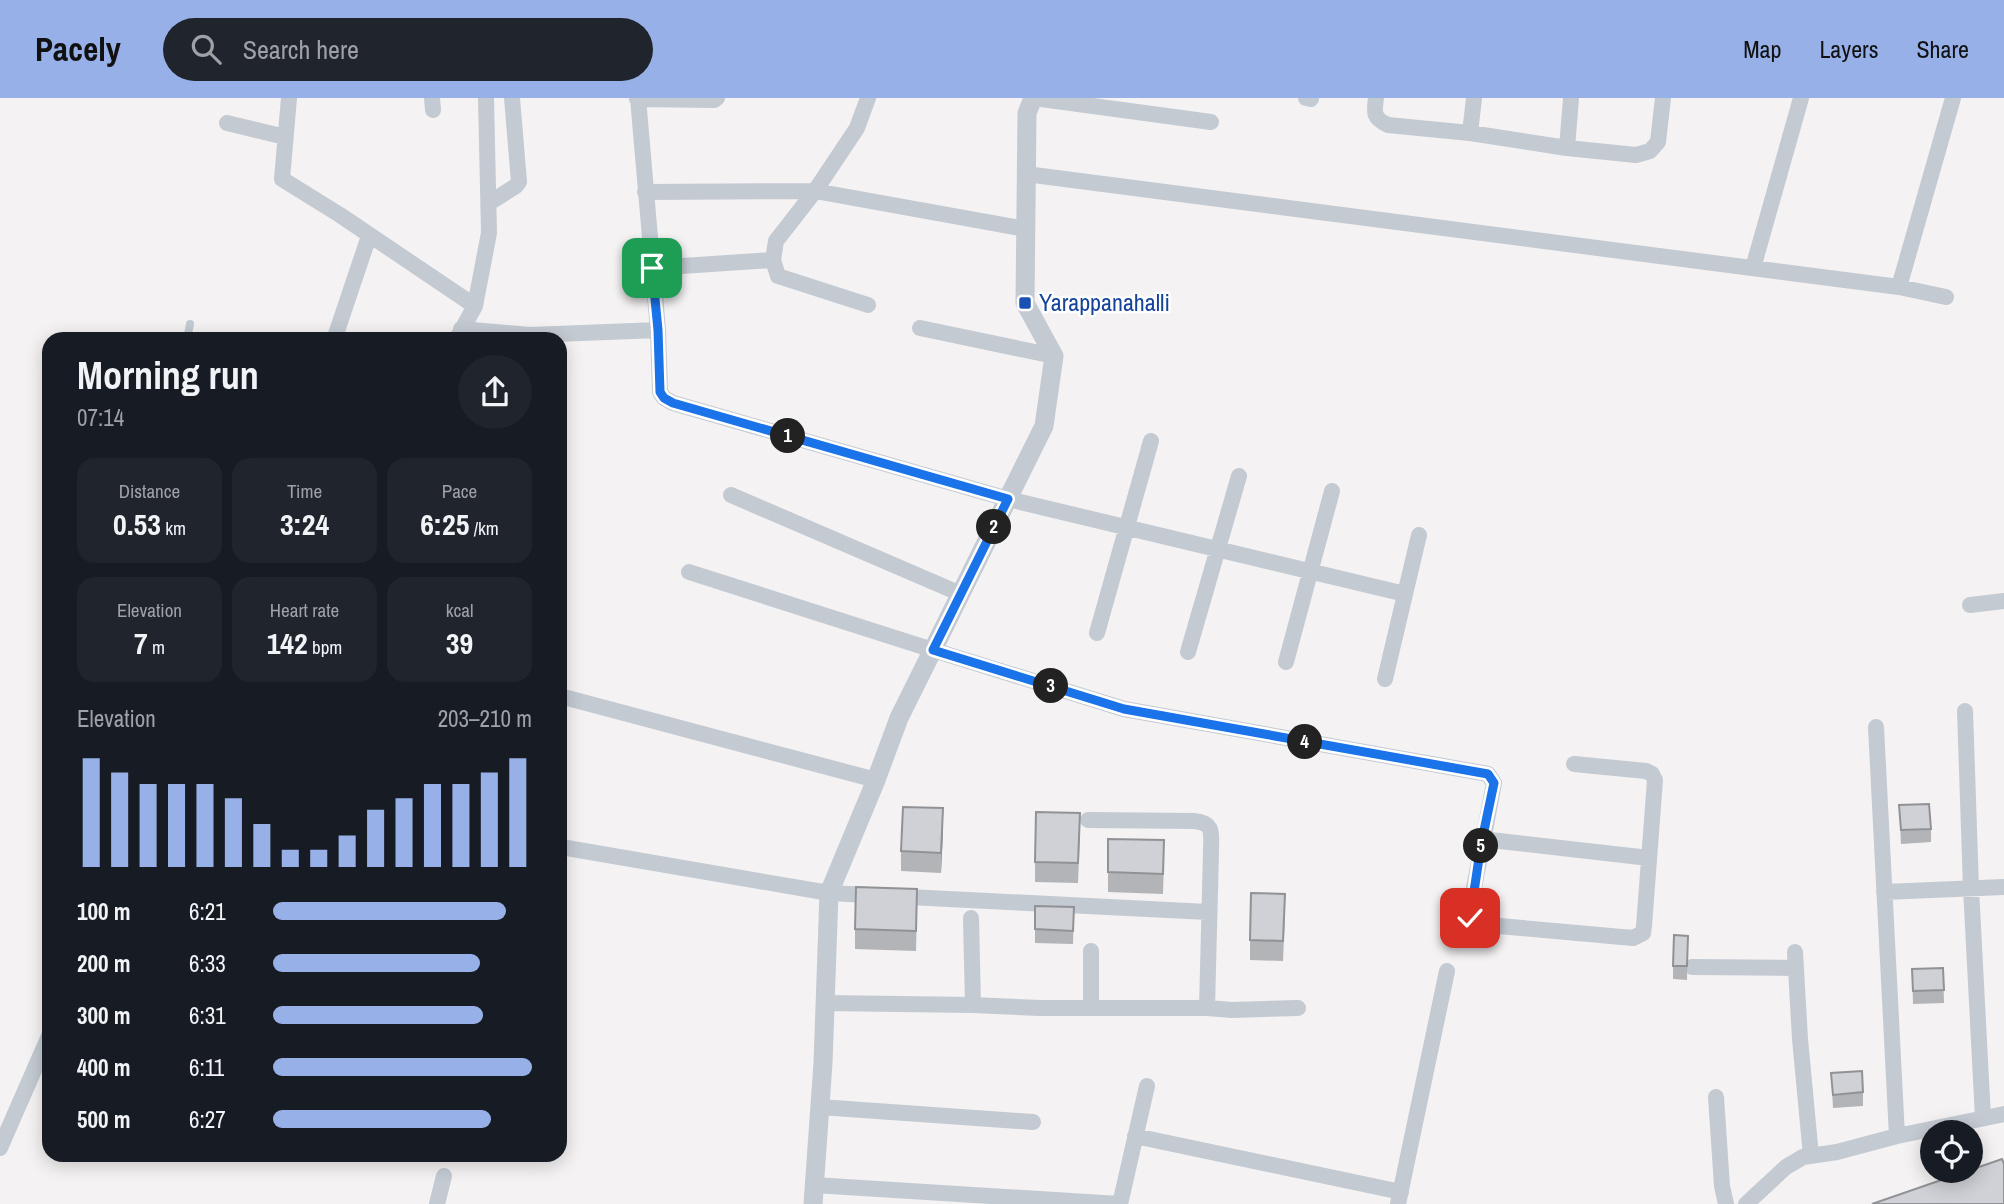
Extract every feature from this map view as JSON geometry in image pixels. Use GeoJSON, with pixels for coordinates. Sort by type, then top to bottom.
{"type":"FeatureCollection","features":[{"type":"Feature","properties":{"kind":"street"},"geometry":{"type":"LineString","coordinates":[[289,98],[282,179],[475,306]]}},
{"type":"Feature","properties":{"kind":"street"},"geometry":{"type":"LineString","coordinates":[[459,332],[475,306],[489,233],[486,98]]}},
{"type":"Feature","properties":{"kind":"street"},"geometry":{"type":"LineString","coordinates":[[489,203],[519,182],[512,98]]}},
{"type":"Feature","properties":{"kind":"street"},"geometry":{"type":"LineString","coordinates":[[717,98],[637,99],[658,330],[660,392],[664,398],[673,403],[1008,499],[1405,594]]}},
{"type":"Feature","properties":{"kind":"street"},"geometry":{"type":"LineString","coordinates":[[868,98],[857,128],[815,191],[776,241],[773,260],[778,276],[868,304]]}},
{"type":"Feature","properties":{"kind":"street"},"geometry":{"type":"LineString","coordinates":[[1147,1086],[1120,1204],[814,1194],[829,893],[899,718],[1044,426],[1054,356],[1025,303],[1027,113],[1034,98],[1210,122]]}},
{"type":"Feature","properties":{"kind":"street"},"geometry":{"type":"LineString","coordinates":[[1376,98],[1374,113],[1379,120],[1388,124],[1636,155],[1650,151],[1658,142],[1663,98]]}},
{"type":"Feature","properties":{"kind":"street"},"geometry":{"type":"LineString","coordinates":[[1470,133],[1474,98]]}},
{"type":"Feature","properties":{"kind":"street"},"geometry":{"type":"LineString","coordinates":[[1567,148],[1571,98]]}},
{"type":"Feature","properties":{"kind":"street"},"geometry":{"type":"LineString","coordinates":[[1753,268],[1801,98]]}},
{"type":"Feature","properties":{"kind":"street"},"geometry":{"type":"LineString","coordinates":[[1899,287],[1953,98]]}},
{"type":"Feature","properties":{"kind":"street"},"geometry":{"type":"LineString","coordinates":[[228,123],[285,137]]}},
{"type":"Feature","properties":{"kind":"street"},"geometry":{"type":"LineString","coordinates":[[1026,174],[1899,287],[1945,297]]}},
{"type":"Feature","properties":{"kind":"street"},"geometry":{"type":"LineString","coordinates":[[645,192],[815,191],[1026,229]]}},
{"type":"Feature","properties":{"kind":"street"},"geometry":{"type":"LineString","coordinates":[[337,332],[369,236]]}},
{"type":"Feature","properties":{"kind":"street"},"geometry":{"type":"LineString","coordinates":[[652,268],[773,260]]}},
{"type":"Feature","properties":{"kind":"street"},"geometry":{"type":"LineString","coordinates":[[920,328],[1054,356]]}},
{"type":"Feature","properties":{"kind":"street"},"geometry":{"type":"LineString","coordinates":[[567,334],[658,330]]}},
{"type":"Feature","properties":{"kind":"street"},"geometry":{"type":"LineString","coordinates":[[1097,633],[1151,441]]}},
{"type":"Feature","properties":{"kind":"street"},"geometry":{"type":"LineString","coordinates":[[1188,652],[1239,476]]}},
{"type":"Feature","properties":{"kind":"street"},"geometry":{"type":"LineString","coordinates":[[1286,662],[1332,491]]}},
{"type":"Feature","properties":{"kind":"street"},"geometry":{"type":"LineString","coordinates":[[731,495],[961,594]]}},
{"type":"Feature","properties":{"kind":"street"},"geometry":{"type":"LineString","coordinates":[[1385,679],[1419,535]]}},
{"type":"Feature","properties":{"kind":"street"},"geometry":{"type":"LineString","coordinates":[[689,572],[1124,709],[1488,774],[1494,783],[1469,914],[1472,921],[1477,924],[1633,938],[1643,933],[1644,926],[1655,780],[1646,771],[1574,764]]}},
{"type":"Feature","properties":{"kind":"street"},"geometry":{"type":"LineString","coordinates":[[1970,605],[2004,601]]}},
{"type":"Feature","properties":{"kind":"street"},"geometry":{"type":"LineString","coordinates":[[567,698],[876,780]]}},
{"type":"Feature","properties":{"kind":"street"},"geometry":{"type":"LineString","coordinates":[[1965,711],[1983,1118]]}},
{"type":"Feature","properties":{"kind":"street"},"geometry":{"type":"LineString","coordinates":[[1876,727],[1897,1136]]}},
{"type":"Feature","properties":{"kind":"street"},"geometry":{"type":"LineString","coordinates":[[1088,820],[1194,821],[1208,825],[1210,851],[1207,1008]]}},
{"type":"Feature","properties":{"kind":"street"},"geometry":{"type":"LineString","coordinates":[[1482,839],[1648,858]]}},
{"type":"Feature","properties":{"kind":"street"},"geometry":{"type":"LineString","coordinates":[[567,849],[829,893],[1208,912]]}},
{"type":"Feature","properties":{"kind":"street"},"geometry":{"type":"LineString","coordinates":[[1884,892],[2004,887]]}},
{"type":"Feature","properties":{"kind":"street"},"geometry":{"type":"LineString","coordinates":[[971,918],[973,1005]]}},
{"type":"Feature","properties":{"kind":"street"},"geometry":{"type":"LineString","coordinates":[[1091,951],[1091,1007]]}},
{"type":"Feature","properties":{"kind":"street"},"geometry":{"type":"LineString","coordinates":[[1692,967],[1796,960],[1811,1156]]}},
{"type":"Feature","properties":{"kind":"street"},"geometry":{"type":"LineString","coordinates":[[1135,1136],[1400,1198],[1447,971]]}},
{"type":"Feature","properties":{"kind":"street"},"geometry":{"type":"LineString","coordinates":[[825,1003],[1040,1008],[1298,1008]]}},
{"type":"Feature","properties":{"kind":"street"},"geometry":{"type":"LineString","coordinates":[[0,1148],[42,1052]]}},
{"type":"Feature","properties":{"kind":"street"},"geometry":{"type":"LineString","coordinates":[[1716,1097],[1721,1186],[1726,1204]]}},
{"type":"Feature","properties":{"kind":"street"},"geometry":{"type":"LineString","coordinates":[[820,1107],[1033,1122]]}},
{"type":"Feature","properties":{"kind":"street"},"geometry":{"type":"LineString","coordinates":[[1746,1204],[1786,1167],[1803,1157],[1837,1152],[1897,1136],[2004,1114]]}},
{"type":"Feature","properties":{"kind":"street"},"geometry":{"type":"LineString","coordinates":[[437,1204],[444,1176]]}},
{"type":"Feature","properties":{"kind":"lane"},"geometry":{"type":"LineString","coordinates":[[188,332],[190,324]]}},
{"type":"Feature","properties":{"kind":"building"},"geometry":{"type":"Polygon","coordinates":[[[1929,804],[1931,829],[1901,830],[1899,805],[1929,804]]]}},
{"type":"Feature","properties":{"kind":"building"},"geometry":{"type":"Polygon","coordinates":[[[903,807],[943,808],[941,853],[901,851],[903,807]]]}},
{"type":"Feature","properties":{"kind":"building"},"geometry":{"type":"Polygon","coordinates":[[[1036,812],[1080,813],[1078,863],[1035,862],[1036,812]]]}},
{"type":"Feature","properties":{"kind":"building"},"geometry":{"type":"Polygon","coordinates":[[[1108,839],[1164,840],[1163,874],[1108,872],[1108,839]]]}},
{"type":"Feature","properties":{"kind":"building"},"geometry":{"type":"Polygon","coordinates":[[[856,887],[917,889],[916,931],[855,929],[856,887]]]}},
{"type":"Feature","properties":{"kind":"building"},"geometry":{"type":"Polygon","coordinates":[[[1251,893],[1285,894],[1283,941],[1250,940],[1251,893]]]}},
{"type":"Feature","properties":{"kind":"building"},"geometry":{"type":"Polygon","coordinates":[[[1035,906],[1074,907],[1073,931],[1035,929],[1035,906]]]}},
{"type":"Feature","properties":{"kind":"building"},"geometry":{"type":"Polygon","coordinates":[[[1674,935],[1688,936],[1687,966],[1673,966],[1674,935]]]}},
{"type":"Feature","properties":{"kind":"building"},"geometry":{"type":"Polygon","coordinates":[[[1943,968],[1944,990],[1913,991],[1912,969],[1943,968]]]}},
{"type":"Feature","properties":{"kind":"building"},"geometry":{"type":"Polygon","coordinates":[[[1862,1071],[1863,1092],[1833,1095],[1831,1073],[1862,1071]]]}},
{"type":"Feature","properties":{"kind":"building"},"geometry":{"type":"Polygon","coordinates":[[[2002,1159],[2004,1204],[1872,1204],[1933,1183],[1983,1183],[1983,1166],[2002,1159]]]}},
{"type":"Feature","properties":{"kind":"place","name":"Yarappanahalli"},"geometry":{"type":"Point","coordinates":[1025,303]}},
{"type":"Feature","properties":{"kind":"route"},"geometry":{"type":"LineString","coordinates":[[652,268],[660,392],[664,398],[673,403],[1008,499],[933,650],[1124,709],[1488,774],[1494,783],[1470,918]]}}]}
